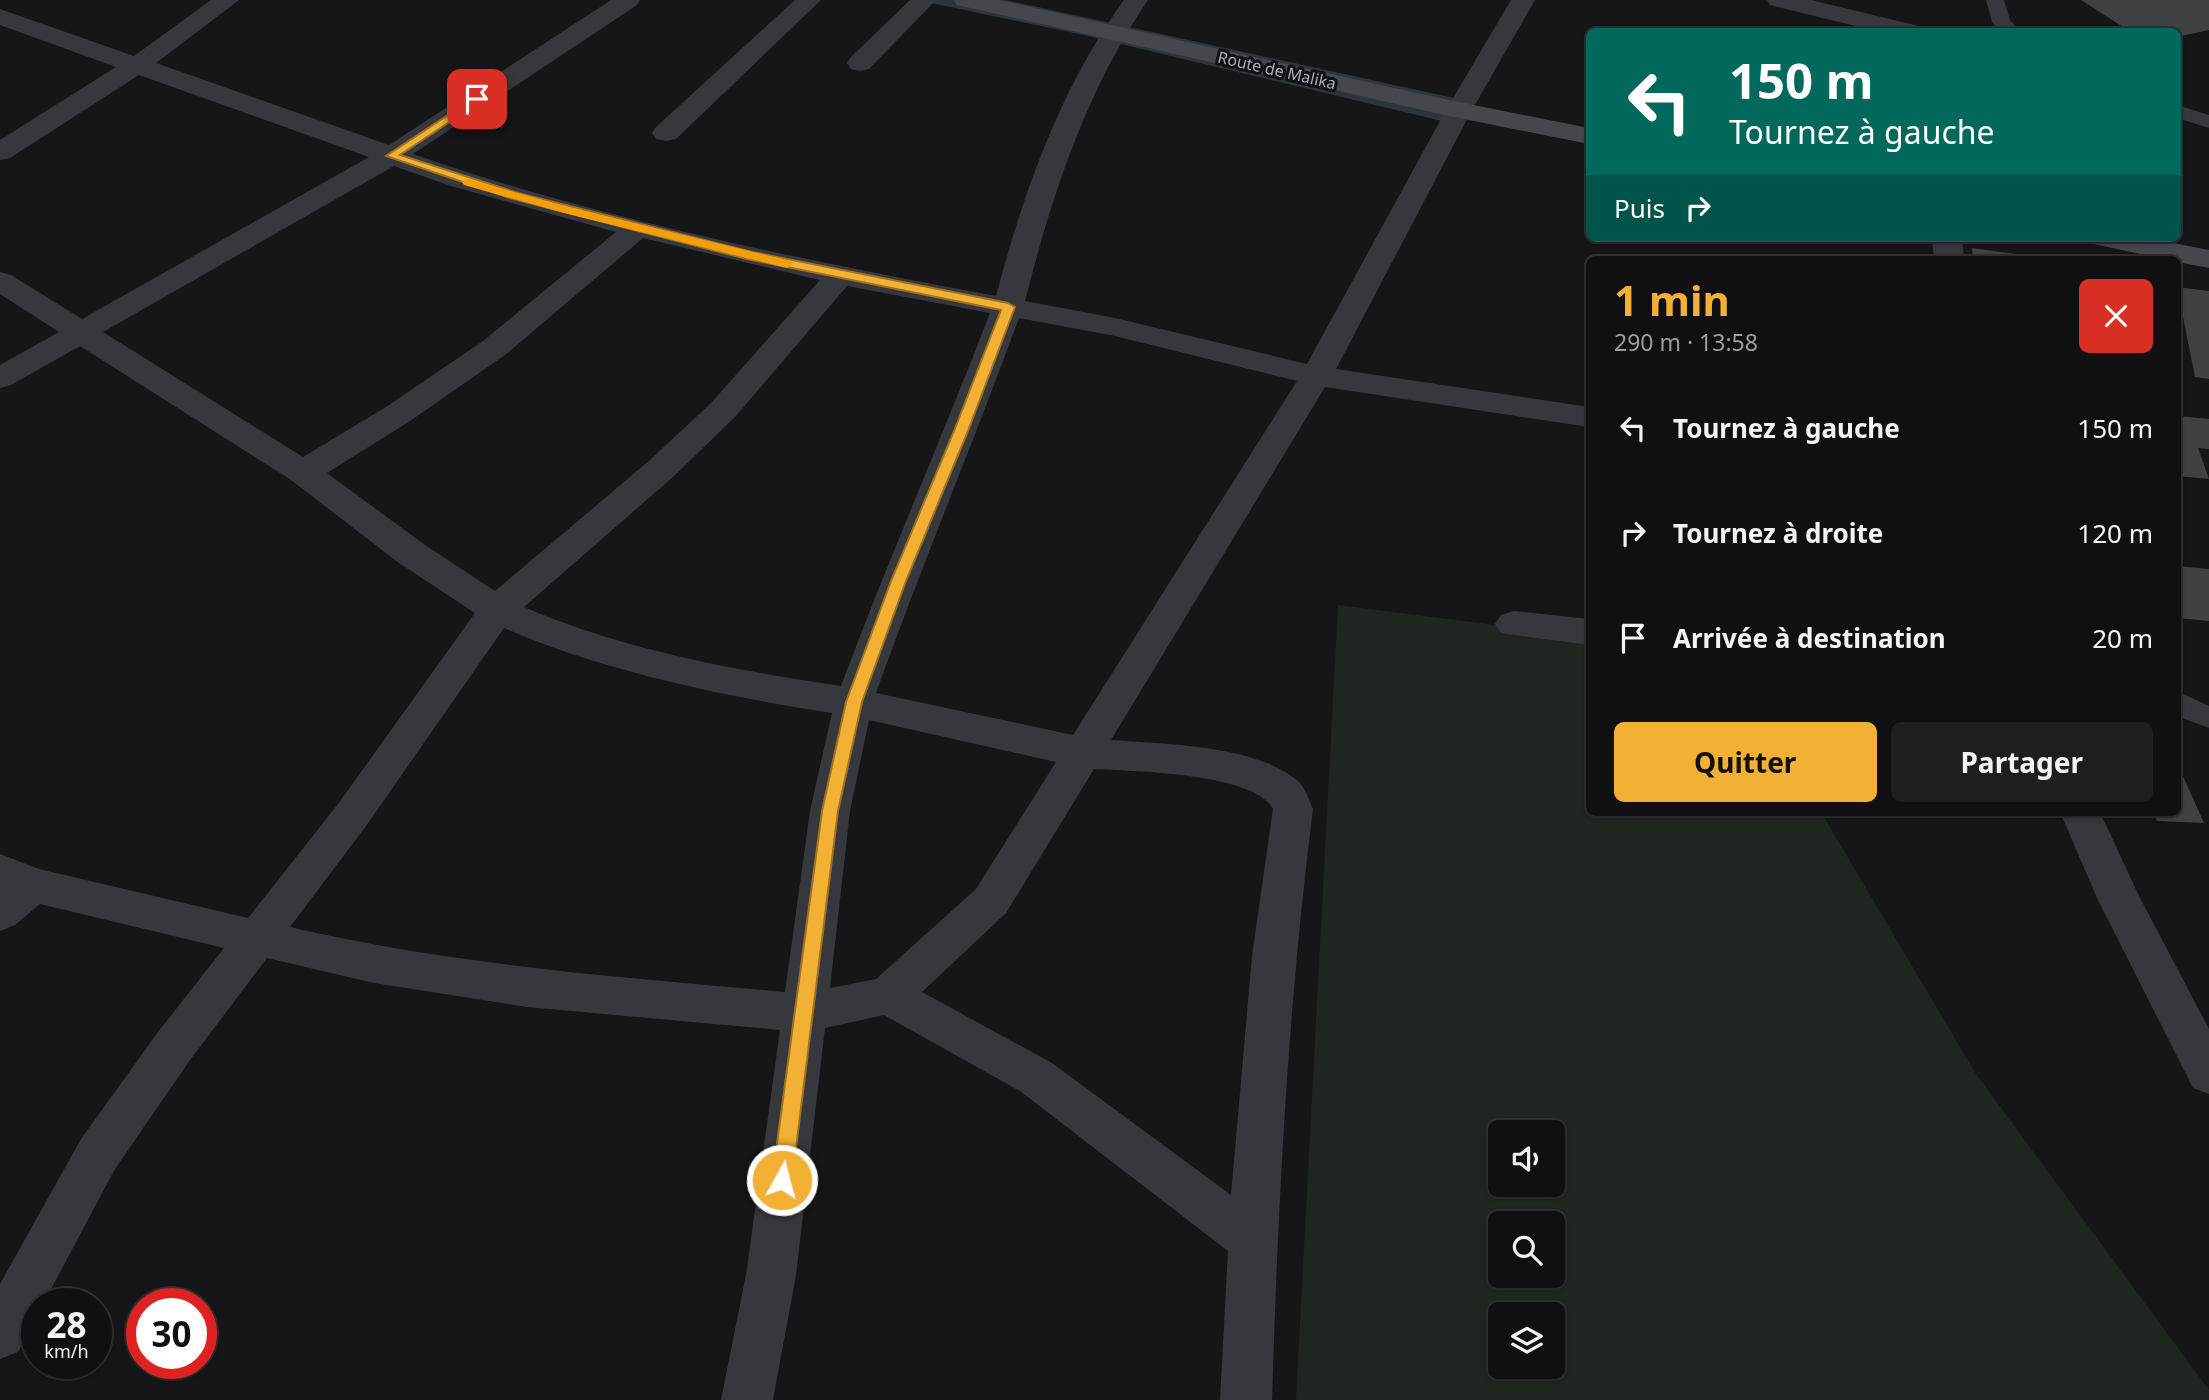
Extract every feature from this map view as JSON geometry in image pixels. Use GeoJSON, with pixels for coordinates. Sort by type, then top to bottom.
{"type":"FeatureCollection","features":[{"type":"Feature","properties":{"kind":"main road","name":"Route de Malika"},"geometry":{"type":"LineString","coordinates":[[966,0],[1459,110],[1586,135]]}},
{"type":"Feature","properties":{"kind":"main road"},"geometry":{"type":"LineString","coordinates":[[2124,242],[2209,259]]}},
{"type":"Feature","properties":{"kind":"street"},"geometry":{"type":"LineString","coordinates":[[0,152],[139,64],[227,0]]}},
{"type":"Feature","properties":{"kind":"street"},"geometry":{"type":"LineString","coordinates":[[0,378],[391,156],[628,0]]}},
{"type":"Feature","properties":{"kind":"street"},"geometry":{"type":"LineString","coordinates":[[666,133],[810,0]]}},
{"type":"Feature","properties":{"kind":"street"},"geometry":{"type":"LineString","coordinates":[[860,63],[924,0]]}},
{"type":"Feature","properties":{"kind":"street"},"geometry":{"type":"LineString","coordinates":[[747,1400],[771,1275],[830,811],[854,702],[894,593],[961,431],[1008,307],[1031,220],[1067,122],[1113,33],[1136,0]]}},
{"type":"Feature","properties":{"kind":"street"},"geometry":{"type":"LineString","coordinates":[[0,913],[16,878],[257,939],[374,965],[527,988],[804,1013],[888,995],[991,901],[1316,376],[1459,110],[1523,0]]}},
{"type":"Feature","properties":{"kind":"street"},"geometry":{"type":"LineString","coordinates":[[1779,0],[1875,27],[1891,0]]}},
{"type":"Feature","properties":{"kind":"street"},"geometry":{"type":"LineString","coordinates":[[0,17],[461,180],[638,228],[840,276],[1188,343],[1316,376],[1586,417]]}},
{"type":"Feature","properties":{"kind":"street"},"geometry":{"type":"LineString","coordinates":[[0,44],[32,29]]}},
{"type":"Feature","properties":{"kind":"street"},"geometry":{"type":"LineString","coordinates":[[303,472],[398,414],[494,348],[638,228]]}},
{"type":"Feature","properties":{"kind":"street"},"geometry":{"type":"LineString","coordinates":[[0,1334],[98,1154],[174,1046],[352,815],[497,610],[662,468],[724,410],[840,276]]}},
{"type":"Feature","properties":{"kind":"street"},"geometry":{"type":"LineString","coordinates":[[0,281],[303,472],[412,554],[497,610],[545,631],[659,665],[780,691],[854,702],[962,728],[1085,752],[1184,760],[1259,775],[1286,794],[1293,809],[1270,999],[1252,1240],[1247,1400]]}},
{"type":"Feature","properties":{"kind":"street"},"geometry":{"type":"LineString","coordinates":[[1514,624],[1586,632]]}},
{"type":"Feature","properties":{"kind":"street"},"geometry":{"type":"LineString","coordinates":[[2082,816],[2118,898],[2209,1074]]}},
{"type":"Feature","properties":{"kind":"street"},"geometry":{"type":"LineString","coordinates":[[888,995],[1036,1077],[1252,1240]]}},
{"type":"Feature","properties":{"kind":"lane"},"geometry":{"type":"LineString","coordinates":[[1996,0],[2001,22],[2007,28]]}},
{"type":"Feature","properties":{"kind":"lane"},"geometry":{"type":"LineString","coordinates":[[2181,112],[2209,122]]}},
{"type":"Feature","properties":{"kind":"lane"},"geometry":{"type":"LineString","coordinates":[[2181,704],[2209,717]]}},
{"type":"Feature","properties":{"kind":"shaded area"},"geometry":{"type":"Polygon","coordinates":[[[917,0],[1006,0],[1454,98],[1442,121],[1079,34],[917,0]]]}},
{"type":"Feature","properties":{"kind":"shaded area"},"geometry":{"type":"Polygon","coordinates":[[[1338,605],[1586,637],[1586,816],[1823,816],[1976,1074],[2209,1390],[2209,1400],[1296,1400],[1338,605]]]}},
{"type":"Feature","properties":{"kind":"building"},"geometry":{"type":"Polygon","coordinates":[[[2081,0],[2209,0],[2209,30],[2181,36],[2181,28],[2125,28],[2081,0]]]}},
{"type":"Feature","properties":{"kind":"building"},"geometry":{"type":"Polygon","coordinates":[[[1972,248],[2030,256],[1973,256],[1972,248]]]}},
{"type":"Feature","properties":{"kind":"building"},"geometry":{"type":"Polygon","coordinates":[[[2181,288],[2209,291],[2209,379],[2195,377],[2181,307],[2181,288]]]}},
{"type":"Feature","properties":{"kind":"building"},"geometry":{"type":"Polygon","coordinates":[[[2181,416],[2209,419],[2209,449],[2198,448],[2209,479],[2181,476],[2181,416]]]}},
{"type":"Feature","properties":{"kind":"building"},"geometry":{"type":"Polygon","coordinates":[[[2181,566],[2209,569],[2209,621],[2181,618],[2181,566]]]}},
{"type":"Feature","properties":{"kind":"building"},"geometry":{"type":"Polygon","coordinates":[[[2181,772],[2204,823],[2157,821],[2155,816],[2181,816],[2181,772]]]}},
{"type":"Feature","properties":{"kind":"slow traffic"},"geometry":{"type":"LineString","coordinates":[[468,182],[568,211],[787,264]]}},
{"type":"Feature","properties":{"kind":"route"},"geometry":{"type":"LineString","coordinates":[[477,99],[391,156],[461,180],[568,211],[751,256],[840,276],[1008,307],[961,431],[898,581],[854,702],[830,811],[782,1180]]}}]}
